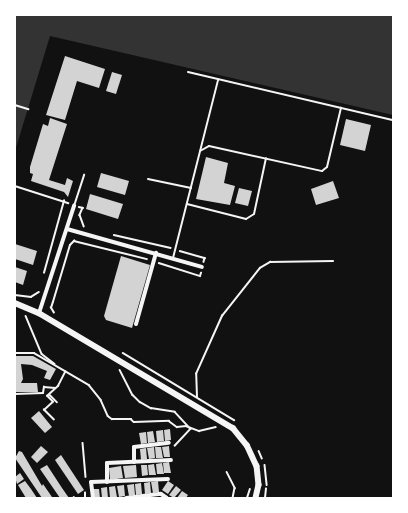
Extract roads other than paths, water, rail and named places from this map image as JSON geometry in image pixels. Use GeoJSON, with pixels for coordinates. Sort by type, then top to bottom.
{"type":"FeatureCollection","features":[{"type":"Feature","properties":{"kind":"street"},"geometry":{"type":"LineString","coordinates":[[39,313],[74,206]]}},
{"type":"Feature","properties":{"kind":"street"},"geometry":{"type":"LineString","coordinates":[[67,229],[202,267]]}},
{"type":"Feature","properties":{"kind":"street"},"geometry":{"type":"LineString","coordinates":[[136,324],[156,253]]}},
{"type":"Feature","properties":{"kind":"street"},"geometry":{"type":"LineString","coordinates":[[15,303],[39,313],[233,428],[247,445],[257,466],[259,484],[256,498]]}},
{"type":"Feature","properties":{"kind":"street"},"geometry":{"type":"LineString","coordinates":[[134,462],[134,447],[169,443]]}},
{"type":"Feature","properties":{"kind":"street"},"geometry":{"type":"LineString","coordinates":[[107,482],[107,463],[171,460]]}},
{"type":"Feature","properties":{"kind":"street"},"geometry":{"type":"LineString","coordinates":[[93,498],[91,482],[168,479]]}},
{"type":"Feature","properties":{"kind":"street"},"geometry":{"type":"LineString","coordinates":[[126,498],[161,494],[167,498]]}},
{"type":"Feature","properties":{"kind":"lane"},"geometry":{"type":"LineString","coordinates":[[188,72],[393,120]]}},
{"type":"Feature","properties":{"kind":"lane"},"geometry":{"type":"LineString","coordinates":[[173,258],[218,80]]}},
{"type":"Feature","properties":{"kind":"lane"},"geometry":{"type":"LineString","coordinates":[[200,151],[209,146],[322,170],[328,167],[341,108]]}},
{"type":"Feature","properties":{"kind":"lane"},"geometry":{"type":"LineString","coordinates":[[187,204],[246,219],[254,214],[266,158]]}},
{"type":"Feature","properties":{"kind":"lane"},"geometry":{"type":"LineString","coordinates":[[74,206],[84,175]]}},
{"type":"Feature","properties":{"kind":"lane"},"geometry":{"type":"LineString","coordinates":[[148,179],[191,188]]}}]}
